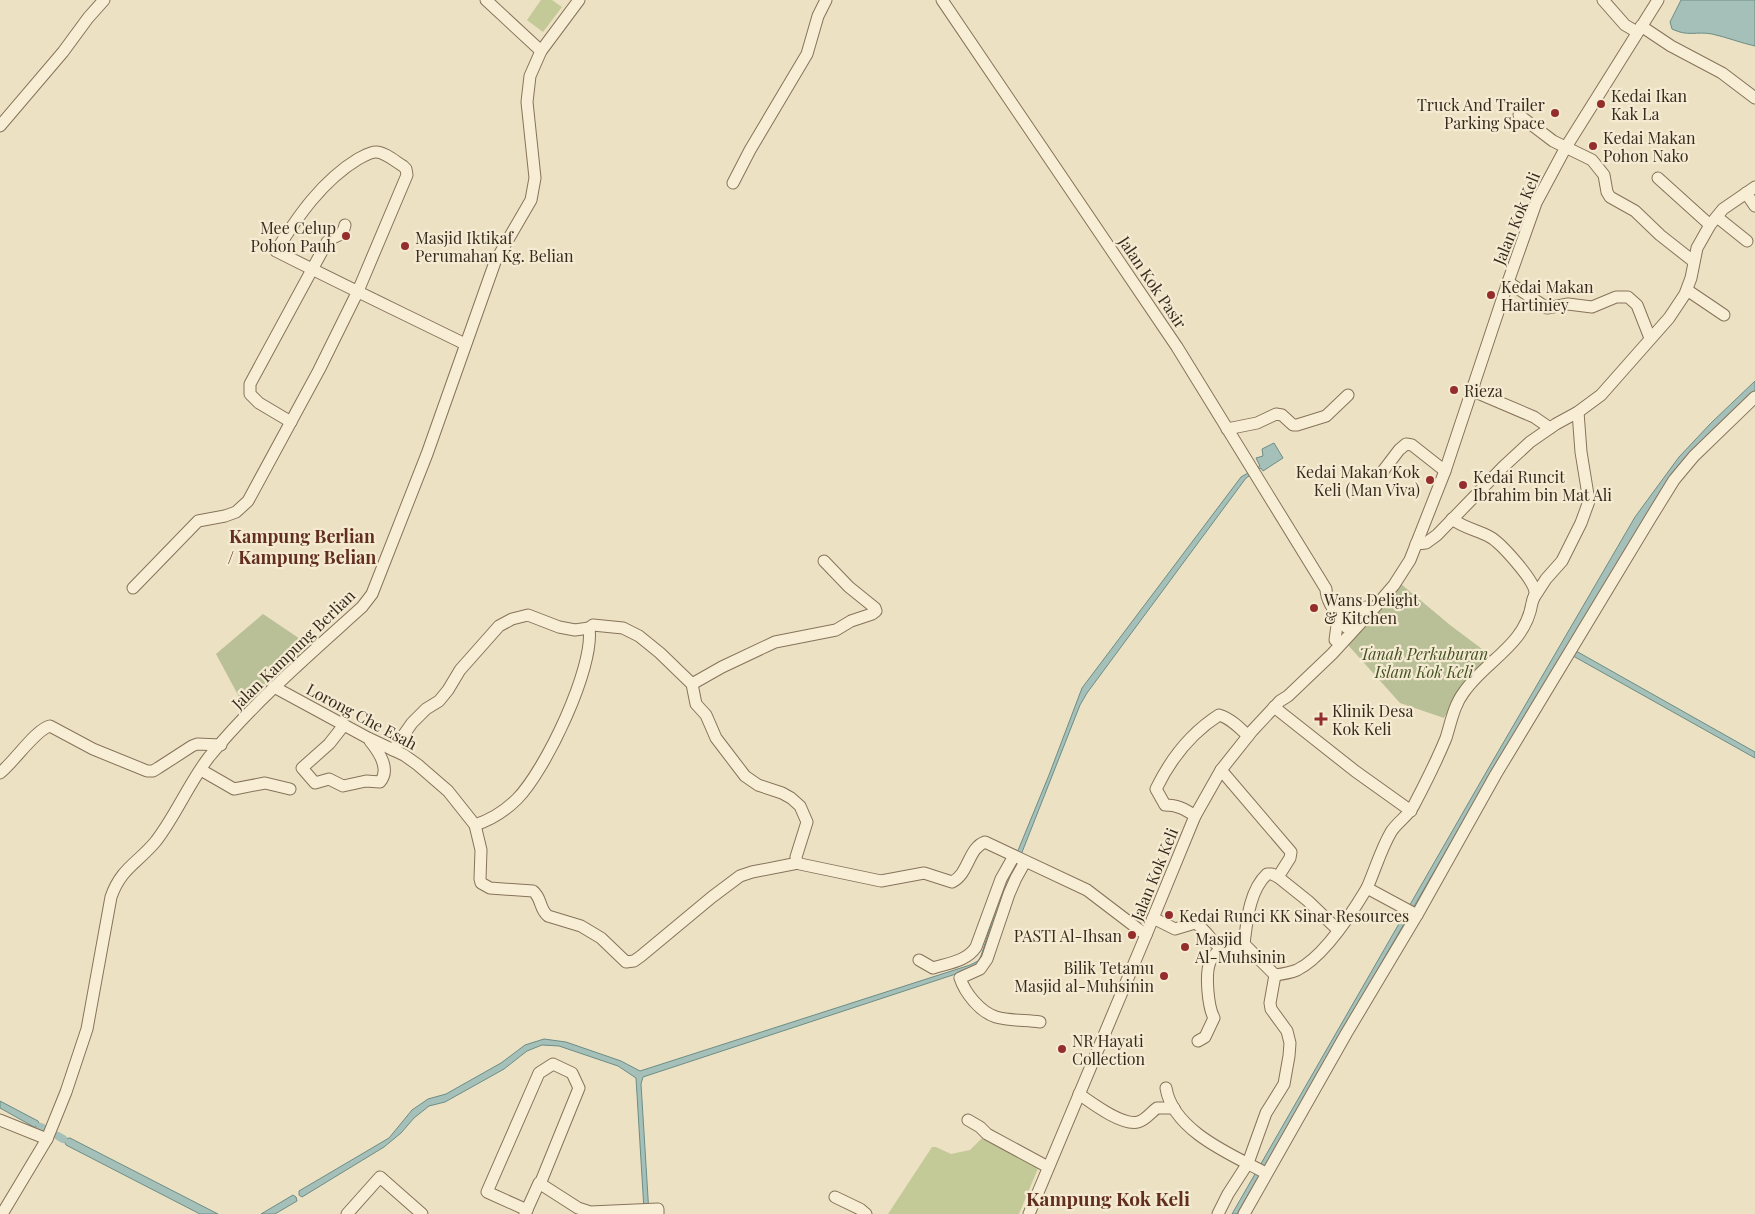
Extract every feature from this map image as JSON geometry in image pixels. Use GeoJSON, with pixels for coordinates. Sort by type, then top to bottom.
{"type":"FeatureCollection","features":[{"type":"Feature","properties":{"kind":"street"},"geometry":{"type":"LineString","coordinates":[[0,126],[104,0]]}},
{"type":"Feature","properties":{"kind":"street"},"geometry":{"type":"LineString","coordinates":[[486,0],[541,51]]}},
{"type":"Feature","properties":{"kind":"street","name":"Jalan Kampung Berlian"},"geometry":{"type":"LineString","coordinates":[[2,1214],[47,1139],[66,1092],[87,1029],[110,906],[116,884],[124,872],[156,840],[209,758],[274,686],[362,608],[372,594],[427,454],[495,262],[531,200],[535,178],[527,102],[530,76],[541,51],[579,0]]}},
{"type":"Feature","properties":{"kind":"street"},"geometry":{"type":"LineString","coordinates":[[733,183],[750,150],[807,54],[818,16],[826,0]]}},
{"type":"Feature","properties":{"kind":"street","name":"Jalan Kok Pasir"},"geometry":{"type":"LineString","coordinates":[[942,0],[1172,340],[1326,589],[1326,595],[1349,625]]}},
{"type":"Feature","properties":{"kind":"street"},"geometry":{"type":"LineString","coordinates":[[1603,0],[1624,25],[1639,29],[1729,78],[1755,98]]}},
{"type":"Feature","properties":{"kind":"street","name":"Jalan Kok Keli"},"geometry":{"type":"LineString","coordinates":[[1029,1214],[1195,816],[1221,770],[1248,736],[1277,704],[1332,654],[1371,607],[1404,556],[1414,548],[1445,471],[1536,204],[1566,147],[1658,0]]}},
{"type":"Feature","properties":{"kind":"street"},"geometry":{"type":"LineString","coordinates":[[1519,115],[1554,140],[1592,160],[1599,167],[1606,180],[1607,192],[1610,196],[1636,211],[1668,241],[1694,260]]}},
{"type":"Feature","properties":{"kind":"street"},"geometry":{"type":"LineString","coordinates":[[133,588],[198,521],[236,512],[248,501],[319,370],[358,291],[407,175],[404,166],[382,153],[370,153],[342,170],[320,190],[291,228],[276,252],[358,291],[465,344]]}},
{"type":"Feature","properties":{"kind":"street"},"geometry":{"type":"LineString","coordinates":[[1658,178],[1713,221],[1747,241]]}},
{"type":"Feature","properties":{"kind":"street"},"geometry":{"type":"LineString","coordinates":[[1414,548],[1430,541],[1530,442],[1601,395],[1669,318],[1687,290],[1697,248],[1713,221],[1731,203],[1750,190],[1755,206]]}},
{"type":"Feature","properties":{"kind":"street"},"geometry":{"type":"LineString","coordinates":[[291,422],[259,403],[250,394],[250,384],[329,240],[340,235],[345,225]]}},
{"type":"Feature","properties":{"kind":"street"},"geometry":{"type":"LineString","coordinates":[[1508,282],[1547,308],[1568,304],[1592,306],[1616,297],[1628,297],[1637,305],[1650,338]]}},
{"type":"Feature","properties":{"kind":"street"},"geometry":{"type":"LineString","coordinates":[[1687,290],[1724,315]]}},
{"type":"Feature","properties":{"kind":"street"},"geometry":{"type":"LineString","coordinates":[[1473,389],[1480,394],[1534,417],[1550,428]]}},
{"type":"Feature","properties":{"kind":"street"},"geometry":{"type":"LineString","coordinates":[[1227,429],[1257,423],[1276,414],[1282,415],[1293,425],[1297,426],[1326,416],[1348,395]]}},
{"type":"Feature","properties":{"kind":"street"},"geometry":{"type":"LineString","coordinates":[[1218,1214],[1228,1194],[1259,1169],[1346,1034],[1411,912],[1674,480],[1705,444],[1755,397]]}},
{"type":"Feature","properties":{"kind":"street"},"geometry":{"type":"LineString","coordinates":[[1533,599],[1562,562],[1581,523],[1589,501],[1581,452],[1578,412]]}},
{"type":"Feature","properties":{"kind":"street"},"geometry":{"type":"LineString","coordinates":[[1383,471],[1406,444],[1412,446],[1445,471]]}},
{"type":"Feature","properties":{"kind":"street"},"geometry":{"type":"LineString","coordinates":[[1275,975],[1290,973],[1306,965],[1338,930],[1367,888],[1389,835],[1394,827],[1412,811],[1445,739],[1459,700],[1468,687],[1518,637],[1530,612],[1535,592],[1532,584],[1517,563],[1489,536],[1464,527],[1452,519]]}},
{"type":"Feature","properties":{"kind":"street"},"geometry":{"type":"LineString","coordinates":[[692,684],[722,667],[775,642],[836,630],[851,621],[872,614],[876,610],[875,608],[850,587],[824,560]]}},
{"type":"Feature","properties":{"kind":"street"},"geometry":{"type":"LineString","coordinates":[[1335,640],[1337,625],[1336,606],[1352,610],[1371,607]]}},
{"type":"Feature","properties":{"kind":"street","name":"Jalan Kok Keli"},"geometry":{"type":"LineString","coordinates":[[1277,704],[1283,693],[1349,625],[1371,607]]}},
{"type":"Feature","properties":{"kind":"street"},"geometry":{"type":"LineString","coordinates":[[393,750],[412,723],[426,709],[440,701],[460,670],[499,626],[512,619],[528,615],[559,627],[575,630],[588,628],[593,625],[623,628],[639,636],[660,653],[692,684],[696,704],[706,715],[716,738],[745,776],[754,782],[777,790],[800,806],[805,815],[807,826],[796,857],[798,864],[882,881],[924,873],[952,882],[960,876],[974,853],[985,842],[1093,894],[1146,935]]}},
{"type":"Feature","properties":{"kind":"street"},"geometry":{"type":"LineString","coordinates":[[1332,654],[1349,625]]}},
{"type":"Feature","properties":{"kind":"street"},"geometry":{"type":"LineString","coordinates":[[475,825],[488,821],[517,800],[538,774],[573,702],[589,652],[588,628]]}},
{"type":"Feature","properties":{"kind":"street","name":"Lorong Che Esah"},"geometry":{"type":"LineString","coordinates":[[274,686],[418,765],[448,791],[475,825],[481,850],[480,879],[484,885],[490,888],[533,891],[539,897],[544,913],[548,916],[581,926],[611,947],[626,962],[634,962],[740,876],[798,864]]}},
{"type":"Feature","properties":{"kind":"street"},"geometry":{"type":"LineString","coordinates":[[1277,704],[1355,771],[1412,811]]}},
{"type":"Feature","properties":{"kind":"street"},"geometry":{"type":"LineString","coordinates":[[1195,816],[1183,808],[1165,805],[1156,789],[1163,774],[1183,747],[1199,730],[1219,715],[1237,726],[1248,736]]}},
{"type":"Feature","properties":{"kind":"street"},"geometry":{"type":"LineString","coordinates":[[344,725],[329,744],[302,768],[315,783],[329,779],[343,786],[366,781],[380,782],[384,776],[384,766],[379,751],[368,738]]}},
{"type":"Feature","properties":{"kind":"street"},"geometry":{"type":"LineString","coordinates":[[0,773],[37,734],[50,726],[93,750],[106,753],[147,771],[158,768],[197,744],[221,745]]}},
{"type":"Feature","properties":{"kind":"street"},"geometry":{"type":"LineString","coordinates":[[201,770],[234,789],[265,782],[290,789]]}},
{"type":"Feature","properties":{"kind":"street"},"geometry":{"type":"LineString","coordinates":[[1221,770],[1291,852],[1290,858],[1278,877]]}},
{"type":"Feature","properties":{"kind":"street"},"geometry":{"type":"LineString","coordinates":[[920,960],[933,968],[964,959],[972,954],[1001,879],[1014,856]]}},
{"type":"Feature","properties":{"kind":"street"},"geometry":{"type":"LineString","coordinates":[[1025,862],[1012,886],[983,965],[980,969],[960,978],[966,993],[987,1013],[997,1017],[1040,1022]]}},
{"type":"Feature","properties":{"kind":"street"},"geometry":{"type":"LineString","coordinates":[[1153,918],[1175,929],[1195,923],[1201,927],[1220,949],[1232,952],[1244,944],[1249,911],[1258,887],[1267,874],[1272,874],[1308,901],[1338,930]]}},
{"type":"Feature","properties":{"kind":"street"},"geometry":{"type":"LineString","coordinates":[[1367,888],[1411,912]]}},
{"type":"Feature","properties":{"kind":"street"},"geometry":{"type":"LineString","coordinates":[[1244,944],[1275,975]]}},
{"type":"Feature","properties":{"kind":"street"},"geometry":{"type":"LineString","coordinates":[[1198,1041],[1205,1037],[1214,1018],[1210,1007],[1208,971],[1210,961],[1220,949]]}},
{"type":"Feature","properties":{"kind":"street"},"geometry":{"type":"LineString","coordinates":[[1244,1214],[1259,1169],[1266,1113],[1284,1084],[1289,1056],[1290,1043],[1286,1031],[1272,1013],[1270,1003],[1275,975]]}},
{"type":"Feature","properties":{"kind":"street"},"geometry":{"type":"LineString","coordinates":[[553,1064],[572,1073],[579,1088],[540,1184],[526,1212],[487,1192],[539,1073],[553,1064]]}},
{"type":"Feature","properties":{"kind":"street"},"geometry":{"type":"LineString","coordinates":[[1166,1088],[1174,1108],[1181,1118],[1203,1138],[1259,1169]]}},
{"type":"Feature","properties":{"kind":"street"},"geometry":{"type":"LineString","coordinates":[[1079,1094],[1118,1118],[1129,1122],[1142,1120],[1157,1108],[1174,1108]]}},
{"type":"Feature","properties":{"kind":"street"},"geometry":{"type":"LineString","coordinates":[[0,1120],[47,1139]]}},
{"type":"Feature","properties":{"kind":"street"},"geometry":{"type":"LineString","coordinates":[[968,1120],[987,1134],[1048,1167]]}},
{"type":"Feature","properties":{"kind":"street"},"geometry":{"type":"LineString","coordinates":[[347,1214],[380,1177],[422,1214]]}},
{"type":"Feature","properties":{"kind":"street"},"geometry":{"type":"LineString","coordinates":[[540,1184],[578,1208],[590,1212],[640,1210],[658,1212]]}},
{"type":"Feature","properties":{"kind":"street"},"geometry":{"type":"LineString","coordinates":[[835,1197],[866,1214]]}},
{"type":"Feature","properties":{"kind":"green space"},"geometry":{"type":"Polygon","coordinates":[[[541,0],[552,0],[562,7],[543,32],[527,20],[541,0]]]}},
{"type":"Feature","properties":{"kind":"green space","name":"Tanah Perkuburan Islam Kok Keli"},"geometry":{"type":"Polygon","coordinates":[[[1401,584],[1450,625],[1494,658],[1462,688],[1444,718],[1400,703],[1348,645],[1401,584]]]}},
{"type":"Feature","properties":{"kind":"green space"},"geometry":{"type":"Polygon","coordinates":[[[263,614],[312,647],[245,708],[216,654],[263,614]]]}},
{"type":"Feature","properties":{"kind":"green space"},"geometry":{"type":"Polygon","coordinates":[[[984,1136],[1039,1166],[1019,1214],[888,1214],[932,1147],[951,1154],[970,1150],[984,1136]]]}},
{"type":"Feature","properties":{"kind":"water"},"geometry":{"type":"Polygon","coordinates":[[[1681,0],[1755,0],[1755,46],[1712,34],[1683,33],[1672,29],[1670,22],[1681,0]]]}},
{"type":"Feature","properties":{"kind":"water"},"geometry":{"type":"Polygon","coordinates":[[[1755,381],[1755,394],[1686,459],[1569,647],[1755,752],[1755,758],[1566,652],[1492,771],[1237,1214],[1232,1214],[1635,517],[1679,457],[1755,381]]]}},
{"type":"Feature","properties":{"kind":"water"},"geometry":{"type":"Polygon","coordinates":[[[1274,443],[1283,458],[1263,471],[1261,468],[1246,478],[1080,705],[978,964],[971,969],[643,1077],[641,1084],[649,1214],[644,1210],[636,1078],[618,1066],[559,1046],[542,1045],[527,1051],[504,1069],[445,1102],[429,1106],[384,1147],[302,1197],[299,1195],[299,1191],[389,1138],[412,1110],[428,1099],[446,1094],[501,1063],[525,1045],[544,1039],[566,1042],[621,1061],[640,1071],[978,961],[1003,887],[1082,688],[1241,477],[1260,466],[1256,458],[1263,456],[1262,449],[1274,443]]]}},
{"type":"Feature","properties":{"kind":"water"},"geometry":{"type":"Polygon","coordinates":[[[0,1101],[38,1121],[41,1127],[34,1127],[0,1108],[0,1101]]]}},
{"type":"Feature","properties":{"kind":"water"},"geometry":{"type":"Polygon","coordinates":[[[70,1138],[218,1214],[200,1214],[66,1145],[63,1139],[70,1138]]]}},
{"type":"Feature","properties":{"kind":"water"},"geometry":{"type":"Polygon","coordinates":[[[293,1195],[297,1201],[275,1214],[261,1214],[293,1195]]]}},
{"type":"Feature","properties":{"kind":"waterway"},"geometry":{"type":"LineString","coordinates":[[41,1127],[46,1130]]}},
{"type":"Feature","properties":{"kind":"waterway"},"geometry":{"type":"LineString","coordinates":[[58,1136],[63,1139]]}},
{"type":"Feature","properties":{"kind":"place","name":"Kedai Ikan Kak La"},"geometry":{"type":"Point","coordinates":[1601,104]}},
{"type":"Feature","properties":{"kind":"place","name":"Truck And Trailer Parking Space"},"geometry":{"type":"Point","coordinates":[1555,113]}},
{"type":"Feature","properties":{"kind":"place","name":"Kedai Makan Pohon Nako"},"geometry":{"type":"Point","coordinates":[1593,146]}},
{"type":"Feature","properties":{"kind":"place","name":"Mee Celup Pohon Pauh"},"geometry":{"type":"Point","coordinates":[346,236]}},
{"type":"Feature","properties":{"kind":"place","name":"Masjid Iktikaf Perumahan Kg. Belian"},"geometry":{"type":"Point","coordinates":[405,246]}},
{"type":"Feature","properties":{"kind":"place","name":"Kedai Makan Hartiniey"},"geometry":{"type":"Point","coordinates":[1491,295]}},
{"type":"Feature","properties":{"kind":"place","name":"Rieza"},"geometry":{"type":"Point","coordinates":[1454,390]}},
{"type":"Feature","properties":{"kind":"place","name":"Kedai Makan Kok Keli (Man Viva)"},"geometry":{"type":"Point","coordinates":[1430,480]}},
{"type":"Feature","properties":{"kind":"place","name":"Kedai Runcit Ibrahim bin Mat Ali"},"geometry":{"type":"Point","coordinates":[1463,485]}},
{"type":"Feature","properties":{"kind":"place","name":"Wans Delight & Kitchen"},"geometry":{"type":"Point","coordinates":[1314,608]}},
{"type":"Feature","properties":{"kind":"place","name":"Klinik Desa Kok Keli"},"geometry":{"type":"Point","coordinates":[1321,719]}},
{"type":"Feature","properties":{"kind":"place","name":"Kedai Runci KK Sinar Resources"},"geometry":{"type":"Point","coordinates":[1169,915]}},
{"type":"Feature","properties":{"kind":"place","name":"PASTI Al-Ihsan"},"geometry":{"type":"Point","coordinates":[1132,935]}},
{"type":"Feature","properties":{"kind":"place","name":"Masjid Al-Muhsinin"},"geometry":{"type":"Point","coordinates":[1185,947]}},
{"type":"Feature","properties":{"kind":"place","name":"Bilik Tetamu Masjid al-Muhsinin"},"geometry":{"type":"Point","coordinates":[1164,976]}},
{"type":"Feature","properties":{"kind":"place","name":"NR Hayati Collection"},"geometry":{"type":"Point","coordinates":[1062,1049]}},
{"type":"Feature","properties":{"kind":"district","name":"Kampung Berlian / Kampung Belian"},"geometry":{"type":"Point","coordinates":[302,546]}},
{"type":"Feature","properties":{"kind":"district","name":"Kampung Kok Keli"},"geometry":{"type":"Point","coordinates":[1108,1198]}}]}
